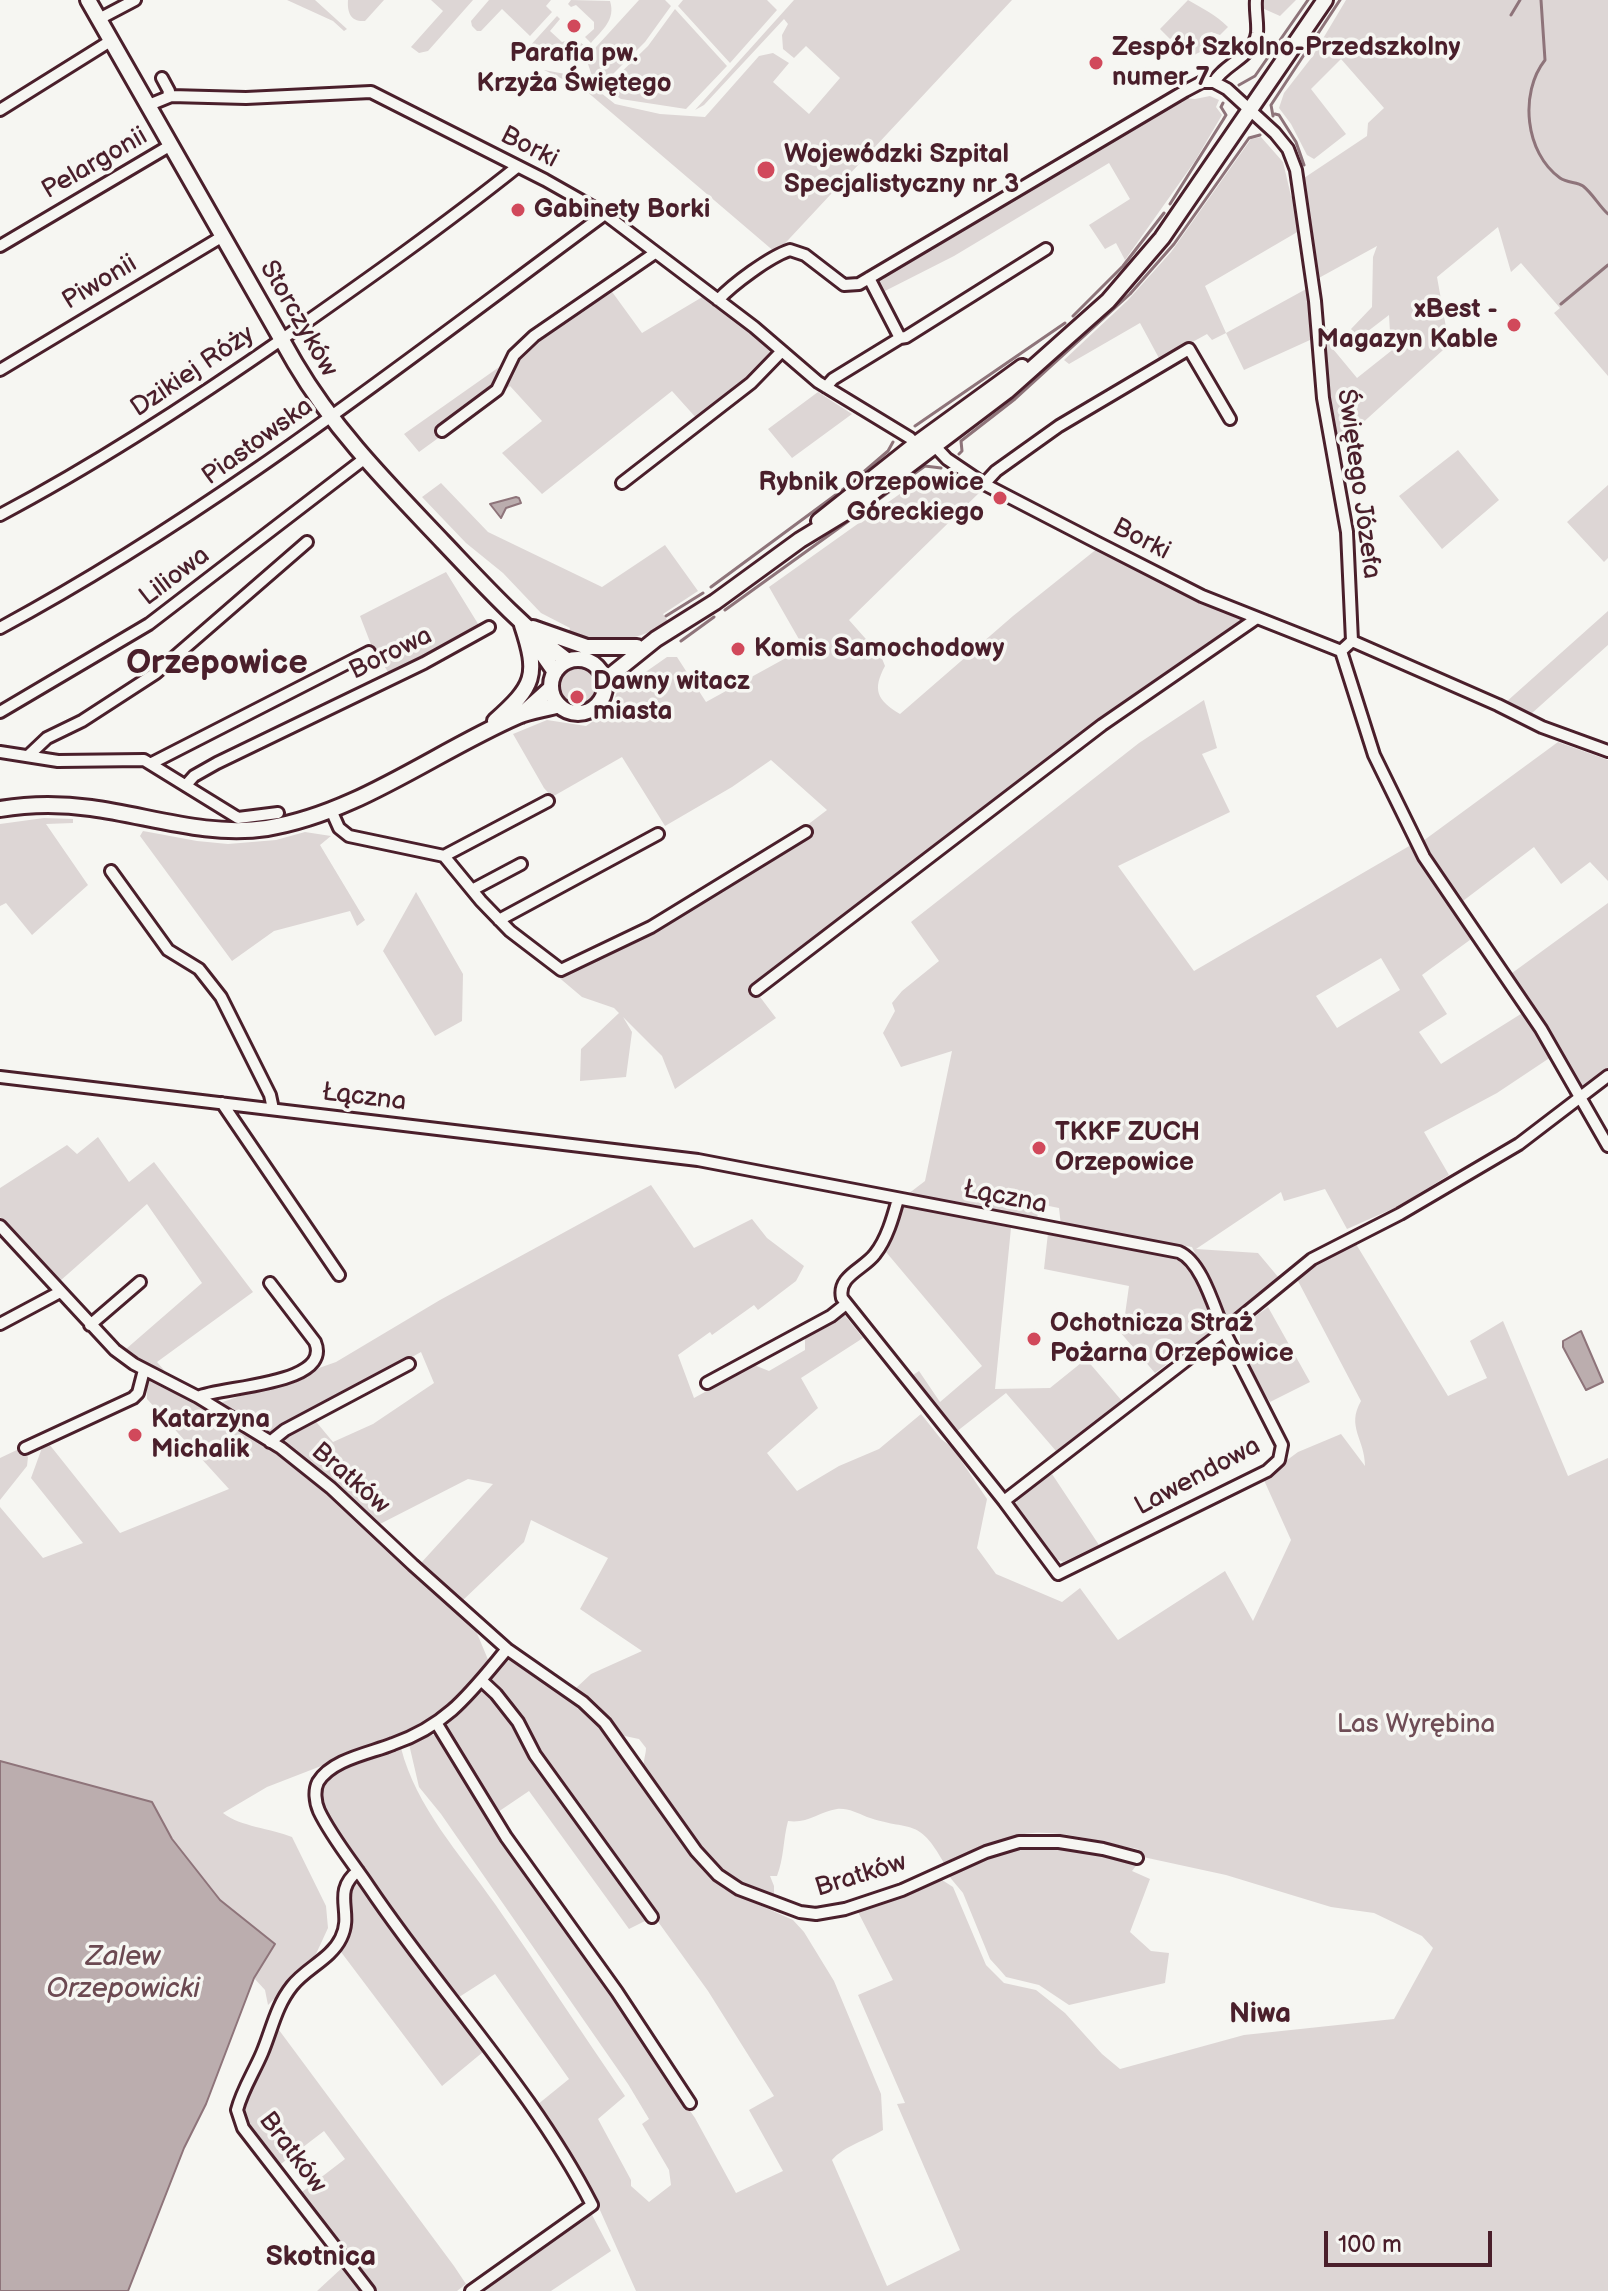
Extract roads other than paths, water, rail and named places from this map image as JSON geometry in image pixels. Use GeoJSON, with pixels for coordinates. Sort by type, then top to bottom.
{"type":"FeatureCollection","features":[{"type":"Feature","properties":{"kind":"main road","name":"Storczyków"},"geometry":{"type":"LineString","coordinates":[[88,0],[282,340],[330,417],[364,459],[521,623],[568,661]]}},
{"type":"Feature","properties":{"kind":"main road"},"geometry":{"type":"LineString","coordinates":[[605,680],[656,639],[731,591],[800,540],[845,498],[925,445],[997,384],[1057,346],[1108,301],[1144,262],[1185,206],[1325,0]]}},
{"type":"Feature","properties":{"kind":"main road","name":"Storczyków"},"geometry":{"type":"LineString","coordinates":[[521,623],[555,672]]}},
{"type":"Feature","properties":{"kind":"main road"},"geometry":{"type":"LineString","coordinates":[[521,623],[587,647],[637,647]]}},
{"type":"Feature","properties":{"kind":"main road"},"geometry":{"type":"LineString","coordinates":[[477,737],[517,701],[527,685],[531,654],[521,623]]}},
{"type":"Feature","properties":{"kind":"main road"},"geometry":{"type":"LineString","coordinates":[[596,665],[656,639]]}},
{"type":"Feature","properties":{"kind":"main road"},"geometry":{"type":"LineString","coordinates":[[0,809],[33,805],[71,806],[185,826],[236,830],[284,824],[331,810],[521,715],[559,705],[578,713],[593,709],[603,697],[605,680],[596,665],[583,659],[568,661],[555,672],[551,688],[521,715]]}},
{"type":"Feature","properties":{"kind":"main road"},"geometry":{"type":"LineString","coordinates":[[551,688],[559,705]]}},
{"type":"Feature","properties":{"kind":"street"},"geometry":{"type":"LineString","coordinates":[[99,19],[135,0]]}},
{"type":"Feature","properties":{"kind":"street"},"geometry":{"type":"LineString","coordinates":[[718,300],[790,250],[802,253],[844,285],[855,285],[869,278],[1185,91],[1202,82],[1214,82],[1221,71],[1254,42],[1257,31],[1256,0]]}},
{"type":"Feature","properties":{"kind":"street"},"geometry":{"type":"LineString","coordinates":[[0,110],[112,40]]}},
{"type":"Feature","properties":{"kind":"street"},"geometry":{"type":"LineString","coordinates":[[162,78],[169,91],[168,97]]}},
{"type":"Feature","properties":{"kind":"street","name":"Świętego Józefa"},"geometry":{"type":"LineString","coordinates":[[1214,82],[1221,84],[1284,143],[1296,170],[1315,301],[1323,398],[1347,532],[1352,641]]}},
{"type":"Feature","properties":{"kind":"street","name":"Borki"},"geometry":{"type":"LineString","coordinates":[[149,105],[168,97],[246,98],[371,92],[605,214],[826,387],[984,484],[1202,596],[1341,651]]}},
{"type":"Feature","properties":{"kind":"street","name":"Pelargonii"},"geometry":{"type":"LineString","coordinates":[[0,246],[171,145]]}},
{"type":"Feature","properties":{"kind":"street","name":"Dzikiej Róży"},"geometry":{"type":"LineString","coordinates":[[0,515],[153,427],[375,275],[517,167]]}},
{"type":"Feature","properties":{"kind":"street","name":"Piastowska"},"geometry":{"type":"LineString","coordinates":[[0,628],[46,604],[190,516],[605,214]]}},
{"type":"Feature","properties":{"kind":"street","name":"Piwonii"},"geometry":{"type":"LineString","coordinates":[[0,370],[223,236]]}},
{"type":"Feature","properties":{"kind":"street"},"geometry":{"type":"LineString","coordinates":[[826,387],[833,379],[1046,249]]}},
{"type":"Feature","properties":{"kind":"street"},"geometry":{"type":"LineString","coordinates":[[442,431],[497,390],[514,355],[534,336],[655,253]]}},
{"type":"Feature","properties":{"kind":"street"},"geometry":{"type":"LineString","coordinates":[[869,278],[900,338]]}},
{"type":"Feature","properties":{"kind":"street"},"geometry":{"type":"LineString","coordinates":[[984,484],[996,471],[1059,426],[1189,349],[1230,419]]}},
{"type":"Feature","properties":{"kind":"street"},"geometry":{"type":"LineString","coordinates":[[622,483],[751,383],[782,351]]}},
{"type":"Feature","properties":{"kind":"street","name":"Liliowa"},"geometry":{"type":"LineString","coordinates":[[0,712],[149,624],[364,459]]}},
{"type":"Feature","properties":{"kind":"street"},"geometry":{"type":"LineString","coordinates":[[28,756],[47,738],[82,721],[156,673],[307,542]]}},
{"type":"Feature","properties":{"kind":"street"},"geometry":{"type":"LineString","coordinates":[[756,990],[1102,725],[1257,618]]}},
{"type":"Feature","properties":{"kind":"street","name":"Borowa"},"geometry":{"type":"LineString","coordinates":[[186,785],[194,776],[217,763],[424,663],[489,627]]}},
{"type":"Feature","properties":{"kind":"street"},"geometry":{"type":"LineString","coordinates":[[1608,751],[1542,727],[1352,641],[1341,651],[1374,755],[1424,857],[1541,1029],[1608,1146]]}},
{"type":"Feature","properties":{"kind":"street","name":"Borowa"},"geometry":{"type":"LineString","coordinates":[[152,763],[369,652]]}},
{"type":"Feature","properties":{"kind":"street"},"geometry":{"type":"LineString","coordinates":[[0,752],[68,761],[135,759],[152,763],[238,818],[278,813]]}},
{"type":"Feature","properties":{"kind":"street"},"geometry":{"type":"LineString","coordinates":[[444,856],[548,801]]}},
{"type":"Feature","properties":{"kind":"street"},"geometry":{"type":"LineString","coordinates":[[331,810],[339,828],[349,836],[444,856],[510,931],[561,970],[651,927],[806,832]]}},
{"type":"Feature","properties":{"kind":"street"},"geometry":{"type":"LineString","coordinates":[[499,920],[658,834]]}},
{"type":"Feature","properties":{"kind":"street"},"geometry":{"type":"LineString","coordinates":[[472,890],[521,864]]}},
{"type":"Feature","properties":{"kind":"street"},"geometry":{"type":"LineString","coordinates":[[111,871],[168,950],[199,969],[221,997],[270,1095],[273,1109]]}},
{"type":"Feature","properties":{"kind":"street"},"geometry":{"type":"LineString","coordinates":[[1004,1501],[1312,1259],[1400,1214],[1519,1144],[1608,1076]]}},
{"type":"Feature","properties":{"kind":"street","name":"Łączna"},"geometry":{"type":"LineString","coordinates":[[0,1077],[698,1160],[1184,1254],[1196,1267],[1224,1331]]}},
{"type":"Feature","properties":{"kind":"street"},"geometry":{"type":"LineString","coordinates":[[222,1103],[339,1275]]}},
{"type":"Feature","properties":{"kind":"street"},"geometry":{"type":"LineString","coordinates":[[707,1383],[831,1316],[846,1304],[841,1294],[842,1286],[876,1254],[898,1199]]}},
{"type":"Feature","properties":{"kind":"street","name":"Bratków"},"geometry":{"type":"LineString","coordinates":[[0,1226],[115,1350],[270,1442],[331,1488],[507,1649],[583,1702],[605,1723],[696,1851],[718,1875],[739,1889],[800,1912],[816,1914],[864,1903],[986,1852],[1019,1842],[1059,1842],[1111,1850],[1137,1858]]}},
{"type":"Feature","properties":{"kind":"street"},"geometry":{"type":"LineString","coordinates":[[90,1325],[140,1282]]}},
{"type":"Feature","properties":{"kind":"street"},"geometry":{"type":"LineString","coordinates":[[198,1397],[293,1375],[310,1368],[317,1360],[319,1355],[315,1342],[270,1283]]}},
{"type":"Feature","properties":{"kind":"street"},"geometry":{"type":"LineString","coordinates":[[0,1324],[60,1292]]}},
{"type":"Feature","properties":{"kind":"street","name":"Lawendowa"},"geometry":{"type":"LineString","coordinates":[[846,1304],[1004,1501],[1058,1574],[1272,1468],[1281,1456],[1280,1437],[1224,1331]]}},
{"type":"Feature","properties":{"kind":"street"},"geometry":{"type":"LineString","coordinates":[[270,1442],[285,1430],[409,1364]]}},
{"type":"Feature","properties":{"kind":"street"},"geometry":{"type":"LineString","coordinates":[[25,1448],[133,1398],[138,1393],[144,1370]]}},
{"type":"Feature","properties":{"kind":"street"},"geometry":{"type":"LineString","coordinates":[[471,2291],[592,2205],[544,2126],[358,1871],[318,1809],[316,1795],[318,1783],[337,1766],[410,1738],[437,1724],[507,1649]]}},
{"type":"Feature","properties":{"kind":"street"},"geometry":{"type":"LineString","coordinates":[[481,1680],[518,1722],[535,1755],[652,1917]]}},
{"type":"Feature","properties":{"kind":"street"},"geometry":{"type":"LineString","coordinates":[[437,1724],[506,1837],[617,1992],[690,2103]]}},
{"type":"Feature","properties":{"kind":"street","name":"Bratków"},"geometry":{"type":"LineString","coordinates":[[358,1871],[347,1880],[343,1889],[345,1921],[342,1937],[332,1951],[292,1986],[278,2008],[237,2110],[243,2128],[369,2291]]}},
{"type":"Feature","properties":{"kind":"water"},"geometry":{"type":"Polygon","coordinates":[[[516,497],[521,503],[506,508],[501,518],[490,504],[516,497]]]}},
{"type":"Feature","properties":{"kind":"water"},"geometry":{"type":"Polygon","coordinates":[[[1581,1331],[1603,1382],[1586,1390],[1563,1347],[1563,1341],[1581,1331]]]}},
{"type":"Feature","properties":{"kind":"water","name":"Zalew Orzepowicki"},"geometry":{"type":"Polygon","coordinates":[[[0,1761],[152,1802],[172,1839],[220,1900],[275,1944],[254,1978],[206,2104],[184,2148],[128,2291],[0,2291],[0,1761]]]}},
{"type":"Feature","properties":{"kind":"waterway"},"geometry":{"type":"LineString","coordinates":[[1239,85],[1255,76],[1308,0]]}},
{"type":"Feature","properties":{"kind":"waterway"},"geometry":{"type":"LineString","coordinates":[[1273,116],[1271,105],[1340,0]]}},
{"type":"Feature","properties":{"kind":"waterway"},"geometry":{"type":"LineString","coordinates":[[1511,15],[1520,0]]}},
{"type":"Feature","properties":{"kind":"waterway"},"geometry":{"type":"LineString","coordinates":[[1541,0],[1545,60],[1531,89],[1529,105],[1533,138],[1548,167],[1563,180],[1583,186],[1608,214]]}},
{"type":"Feature","properties":{"kind":"waterway"},"geometry":{"type":"LineString","coordinates":[[1170,204],[1226,115],[1221,107],[1223,103]]}},
{"type":"Feature","properties":{"kind":"waterway"},"geometry":{"type":"LineString","coordinates":[[1275,114],[1279,115],[1296,142],[1304,165]]}},
{"type":"Feature","properties":{"kind":"waterway"},"geometry":{"type":"LineString","coordinates":[[959,454],[962,451],[961,441],[1015,399],[1130,294],[1174,244],[1249,138],[1260,135]]}},
{"type":"Feature","properties":{"kind":"waterway"},"geometry":{"type":"LineString","coordinates":[[1073,316],[1123,266],[1164,213]]}},
{"type":"Feature","properties":{"kind":"waterway"},"geometry":{"type":"LineString","coordinates":[[1561,304],[1608,265]]}},
{"type":"Feature","properties":{"kind":"waterway"},"geometry":{"type":"LineString","coordinates":[[915,426],[1065,323]]}},
{"type":"Feature","properties":{"kind":"waterway"},"geometry":{"type":"LineString","coordinates":[[711,587],[845,488],[888,451],[893,442]]}},
{"type":"Feature","properties":{"kind":"waterway"},"geometry":{"type":"LineString","coordinates":[[725,610],[925,466],[941,468]]}},
{"type":"Feature","properties":{"kind":"waterway"},"geometry":{"type":"LineString","coordinates":[[666,616],[703,593]]}},
{"type":"Feature","properties":{"kind":"waterway"},"geometry":{"type":"LineString","coordinates":[[681,641],[714,617]]}},
{"type":"Feature","properties":{"kind":"place","name":"Parafia pw. Krzyża Świętego"},"geometry":{"type":"Point","coordinates":[574,26]}},
{"type":"Feature","properties":{"kind":"place","name":"Zespół Szkolno-Przedszkolny numer 7"},"geometry":{"type":"Point","coordinates":[1096,63]}},
{"type":"Feature","properties":{"kind":"place","name":"Wojewódzki Szpital Specjalistyczny nr 3"},"geometry":{"type":"Point","coordinates":[766,170]}},
{"type":"Feature","properties":{"kind":"place","name":"Gabinety Borki"},"geometry":{"type":"Point","coordinates":[518,210]}},
{"type":"Feature","properties":{"kind":"place","name":"xBest - Magazyn Kable"},"geometry":{"type":"Point","coordinates":[1514,325]}},
{"type":"Feature","properties":{"kind":"place","name":"Rybnik Orzepowice Góreckiego"},"geometry":{"type":"Point","coordinates":[1000,498]}},
{"type":"Feature","properties":{"kind":"place","name":"Komis Samochodowy"},"geometry":{"type":"Point","coordinates":[738,649]}},
{"type":"Feature","properties":{"kind":"place","name":"Dawny witacz miasta"},"geometry":{"type":"Point","coordinates":[577,697]}},
{"type":"Feature","properties":{"kind":"place","name":"TKKF ZUCH Orzepowice"},"geometry":{"type":"Point","coordinates":[1039,1148]}},
{"type":"Feature","properties":{"kind":"place","name":"Ochotnicza Straż Pożarna Orzepowice"},"geometry":{"type":"Point","coordinates":[1034,1339]}},
{"type":"Feature","properties":{"kind":"place","name":"Katarzyna Michalik"},"geometry":{"type":"Point","coordinates":[135,1435]}},
{"type":"Feature","properties":{"kind":"district","name":"Orzepowice"},"geometry":{"type":"Point","coordinates":[217,664]}},
{"type":"Feature","properties":{"kind":"district","name":"Niwa"},"geometry":{"type":"Point","coordinates":[1260,2015]}},
{"type":"Feature","properties":{"kind":"district","name":"Skotnica"},"geometry":{"type":"Point","coordinates":[321,2258]}},
{"type":"Feature","properties":{"kind":"park label","name":"Las Wyrębina"},"geometry":{"type":"Point","coordinates":[1416,1725]}}]}
